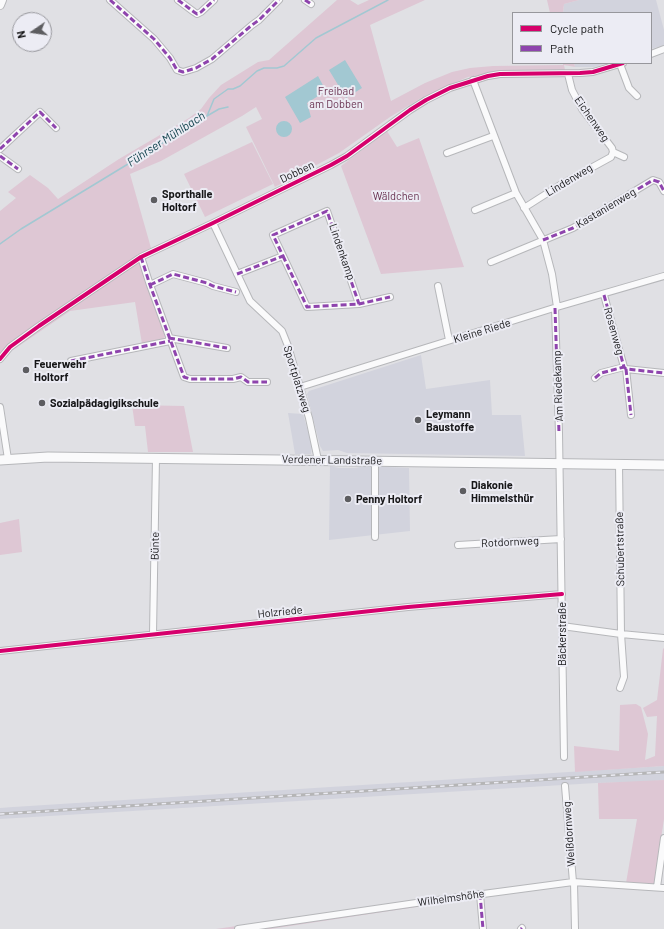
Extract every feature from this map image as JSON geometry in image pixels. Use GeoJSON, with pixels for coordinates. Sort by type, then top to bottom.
{"type":"FeatureCollection","features":[{"type":"Feature","properties":{"kind":"main road","name":"Verdener Landstraße"},"geometry":{"type":"LineString","coordinates":[[4,460],[48,457],[664,465]]}},
{"type":"Feature","properties":{"kind":"street"},"geometry":{"type":"LineString","coordinates":[[0,5],[2,0]]}},
{"type":"Feature","properties":{"kind":"street"},"geometry":{"type":"LineString","coordinates":[[110,0],[125,15],[154,39],[170,58],[177,70],[183,72],[196,68],[212,59],[259,20],[279,0]]}},
{"type":"Feature","properties":{"kind":"street"},"geometry":{"type":"LineString","coordinates":[[178,0],[197,14],[214,0]]}},
{"type":"Feature","properties":{"kind":"street"},"geometry":{"type":"LineString","coordinates":[[305,0],[311,4]]}},
{"type":"Feature","properties":{"kind":"street"},"geometry":{"type":"LineString","coordinates":[[652,54],[664,49]]}},
{"type":"Feature","properties":{"kind":"street","name":"Dobben"},"geometry":{"type":"LineString","coordinates":[[0,359],[10,347],[28,334],[142,257],[331,166],[401,116],[426,100],[450,88],[473,80],[500,74],[568,74],[593,72],[619,64]]}},
{"type":"Feature","properties":{"kind":"street"},"geometry":{"type":"LineString","coordinates":[[622,64],[629,88],[637,96]]}},
{"type":"Feature","properties":{"kind":"street","name":"Eichenweg"},"geometry":{"type":"LineString","coordinates":[[568,74],[576,99],[612,148],[612,152],[624,156]]}},
{"type":"Feature","properties":{"kind":"street","name":"Am Riedekamp"},"geometry":{"type":"LineString","coordinates":[[473,80],[493,136],[516,193],[543,240],[551,268],[556,308],[559,464]]}},
{"type":"Feature","properties":{"kind":"street"},"geometry":{"type":"LineString","coordinates":[[0,149],[40,112],[56,128]]}},
{"type":"Feature","properties":{"kind":"street"},"geometry":{"type":"LineString","coordinates":[[447,153],[493,136]]}},
{"type":"Feature","properties":{"kind":"street","name":"Lindenweg"},"geometry":{"type":"LineString","coordinates":[[524,208],[560,185],[611,157],[612,152]]}},
{"type":"Feature","properties":{"kind":"street"},"geometry":{"type":"LineString","coordinates":[[0,156],[18,169]]}},
{"type":"Feature","properties":{"kind":"street","name":"Kastanienweg"},"geometry":{"type":"LineString","coordinates":[[543,240],[573,228],[653,180],[658,182],[664,192]]}},
{"type":"Feature","properties":{"kind":"street"},"geometry":{"type":"LineString","coordinates":[[475,210],[516,193]]}},
{"type":"Feature","properties":{"kind":"street","name":"Lindenkamp"},"geometry":{"type":"LineString","coordinates":[[359,304],[327,211],[273,235],[307,307],[359,304],[390,296]]}},
{"type":"Feature","properties":{"kind":"street","name":"Sportplatzweg"},"geometry":{"type":"LineString","coordinates":[[213,223],[250,301],[282,331],[300,387],[318,460]]}},
{"type":"Feature","properties":{"kind":"street"},"geometry":{"type":"LineString","coordinates":[[491,262],[543,240]]}},
{"type":"Feature","properties":{"kind":"street"},"geometry":{"type":"LineString","coordinates":[[237,274],[283,256]]}},
{"type":"Feature","properties":{"kind":"street"},"geometry":{"type":"LineString","coordinates":[[142,257],[169,340],[184,377],[190,379],[233,379],[241,377],[248,382],[267,382]]}},
{"type":"Feature","properties":{"kind":"street"},"geometry":{"type":"LineString","coordinates":[[150,285],[174,274],[236,292]]}},
{"type":"Feature","properties":{"kind":"street","name":"Kleine Riede"},"geometry":{"type":"LineString","coordinates":[[300,387],[449,340],[468,336],[664,276]]}},
{"type":"Feature","properties":{"kind":"street"},"geometry":{"type":"LineString","coordinates":[[438,286],[449,340]]}},
{"type":"Feature","properties":{"kind":"street","name":"Rosenweg"},"geometry":{"type":"LineString","coordinates":[[604,294],[625,368],[631,415]]}},
{"type":"Feature","properties":{"kind":"street"},"geometry":{"type":"LineString","coordinates":[[71,361],[169,340],[227,348]]}},
{"type":"Feature","properties":{"kind":"street","name":"Rosenweg"},"geometry":{"type":"LineString","coordinates":[[595,378],[601,373],[625,368],[664,373]]}},
{"type":"Feature","properties":{"kind":"street"},"geometry":{"type":"LineString","coordinates":[[0,407],[4,460]]}},
{"type":"Feature","properties":{"kind":"street","name":"Bünte"},"geometry":{"type":"LineString","coordinates":[[153,634],[156,458]]}},
{"type":"Feature","properties":{"kind":"street"},"geometry":{"type":"LineString","coordinates":[[375,461],[375,537]]}},
{"type":"Feature","properties":{"kind":"street","name":"Bäckerstraße"},"geometry":{"type":"LineString","coordinates":[[559,464],[564,757]]}},
{"type":"Feature","properties":{"kind":"street","name":"Schubertstraße"},"geometry":{"type":"LineString","coordinates":[[619,464],[621,634],[624,677],[620,688]]}},
{"type":"Feature","properties":{"kind":"street","name":"Rotdornweg"},"geometry":{"type":"LineString","coordinates":[[458,544],[561,539]]}},
{"type":"Feature","properties":{"kind":"street","name":"Holzriede"},"geometry":{"type":"LineString","coordinates":[[0,651],[408,607],[562,594]]}},
{"type":"Feature","properties":{"kind":"street"},"geometry":{"type":"LineString","coordinates":[[562,626],[664,638]]}},
{"type":"Feature","properties":{"kind":"street","name":"Weißdornweg"},"geometry":{"type":"LineString","coordinates":[[565,786],[573,882],[575,929]]}},
{"type":"Feature","properties":{"kind":"street"},"geometry":{"type":"LineString","coordinates":[[657,887],[664,838]]}},
{"type":"Feature","properties":{"kind":"street","name":"Wilhelmshöhe"},"geometry":{"type":"LineString","coordinates":[[238,929],[573,882],[664,888]]}},
{"type":"Feature","properties":{"kind":"street"},"geometry":{"type":"LineString","coordinates":[[480,894],[483,929]]}},
{"type":"Feature","properties":{"kind":"shaded area"},"geometry":{"type":"Polygon","coordinates":[[[579,0],[656,0],[664,30],[664,45],[652,49],[652,12],[563,12],[564,4],[579,0]]]}},
{"type":"Feature","properties":{"kind":"shaded area"},"geometry":{"type":"Polygon","coordinates":[[[574,64],[604,64],[594,67],[575,67],[574,64]]]}},
{"type":"Feature","properties":{"kind":"shaded area"},"geometry":{"type":"Polygon","coordinates":[[[421,355],[426,389],[490,380],[492,415],[521,415],[525,456],[347,453],[338,450],[323,451],[320,446],[307,394],[309,391],[421,355]]]}},
{"type":"Feature","properties":{"kind":"shaded area"},"geometry":{"type":"Polygon","coordinates":[[[288,413],[303,414],[312,445],[311,454],[295,454],[288,413]]]}},
{"type":"Feature","properties":{"kind":"shaded area"},"geometry":{"type":"Polygon","coordinates":[[[330,466],[339,468],[355,468],[365,466],[409,468],[410,531],[329,540],[330,466]]]}},
{"type":"Feature","properties":{"kind":"shaded area"},"geometry":{"type":"Polygon","coordinates":[[[664,766],[664,780],[645,782],[596,783],[0,819],[0,808],[664,766]]]}},
{"type":"Feature","properties":{"kind":"green space","name":"Freibad am Dobben"},"geometry":{"type":"Polygon","coordinates":[[[337,0],[350,0],[358,5],[369,0],[425,0],[370,25],[391,101],[425,83],[452,72],[470,68],[563,64],[574,64],[575,67],[564,65],[565,70],[499,72],[468,77],[421,98],[390,117],[339,153],[275,187],[246,127],[262,119],[256,107],[161,161],[130,174],[151,248],[137,255],[165,336],[164,339],[142,344],[135,302],[70,311],[10,352],[4,359],[0,359],[0,211],[16,198],[8,192],[30,175],[48,188],[58,199],[119,159],[189,118],[201,109],[221,85],[258,62],[269,60],[337,0]]]}},
{"type":"Feature","properties":{"kind":"green space"},"geometry":{"type":"Polygon","coordinates":[[[547,0],[579,0],[564,4],[563,12],[550,12],[547,0]]]}},
{"type":"Feature","properties":{"kind":"green space","name":"Wäldchen"},"geometry":{"type":"Polygon","coordinates":[[[387,131],[397,147],[419,138],[464,267],[381,274],[341,166],[387,131]]]}},
{"type":"Feature","properties":{"kind":"green space"},"geometry":{"type":"Polygon","coordinates":[[[252,142],[273,184],[205,217],[184,174],[252,142]]]}},
{"type":"Feature","properties":{"kind":"green space"},"geometry":{"type":"Polygon","coordinates":[[[132,405],[184,406],[193,452],[148,452],[145,426],[135,426],[132,405]]]}},
{"type":"Feature","properties":{"kind":"green space"},"geometry":{"type":"Polygon","coordinates":[[[19,519],[22,552],[0,555],[0,523],[19,519]]]}},
{"type":"Feature","properties":{"kind":"green space"},"geometry":{"type":"Polygon","coordinates":[[[664,648],[664,766],[575,772],[574,746],[619,751],[620,705],[636,704],[641,707],[648,734],[645,760],[655,756],[657,716],[647,717],[643,708],[657,700],[664,648]]]}},
{"type":"Feature","properties":{"kind":"green space"},"geometry":{"type":"Polygon","coordinates":[[[664,780],[664,819],[654,885],[626,883],[637,819],[599,819],[598,783],[664,780]]]}},
{"type":"Feature","properties":{"kind":"green space"},"geometry":{"type":"Polygon","coordinates":[[[422,899],[423,906],[270,929],[216,929],[422,899]]]}},
{"type":"Feature","properties":{"kind":"water"},"geometry":{"type":"Polygon","coordinates":[[[345,60],[362,88],[346,98],[329,70],[345,60]]]}},
{"type":"Feature","properties":{"kind":"water"},"geometry":{"type":"Polygon","coordinates":[[[318,76],[326,91],[307,103],[311,117],[300,123],[285,97],[318,76]]]}},
{"type":"Feature","properties":{"kind":"water"},"geometry":{"type":"Polygon","coordinates":[[[284,121],[290,123],[292,129],[290,135],[284,137],[278,135],[276,129],[278,123],[284,121]]]}},
{"type":"Feature","properties":{"kind":"waterway","name":"Führser Mühlbach"},"geometry":{"type":"LineString","coordinates":[[0,244],[21,229],[207,116],[214,99],[228,89],[233,89],[240,86],[257,71],[264,68],[277,68],[284,66],[316,38],[388,0]]}},
{"type":"Feature","properties":{"kind":"waterway"},"geometry":{"type":"LineString","coordinates":[[207,116],[219,109],[228,107]]}},
{"type":"Feature","properties":{"kind":"railway"},"geometry":{"type":"LineString","coordinates":[[0,814],[664,772]]}},
{"type":"Feature","properties":{"kind":"marked path"},"geometry":{"type":"LineString","coordinates":[[110,0],[154,39],[170,58],[177,70],[183,72],[196,68],[212,59],[259,20],[279,0]]}},
{"type":"Feature","properties":{"kind":"marked path"},"geometry":{"type":"LineString","coordinates":[[178,0],[197,14],[214,0]]}},
{"type":"Feature","properties":{"kind":"marked path"},"geometry":{"type":"LineString","coordinates":[[305,0],[311,4]]}},
{"type":"Feature","properties":{"kind":"marked path"},"geometry":{"type":"LineString","coordinates":[[0,149],[40,112],[56,128]]}},
{"type":"Feature","properties":{"kind":"marked path"},"geometry":{"type":"LineString","coordinates":[[0,156],[18,169]]}},
{"type":"Feature","properties":{"kind":"marked path"},"geometry":{"type":"LineString","coordinates":[[543,240],[573,228],[653,180],[659,182],[664,191]]}},
{"type":"Feature","properties":{"kind":"marked path"},"geometry":{"type":"LineString","coordinates":[[237,274],[283,256],[273,235],[327,211],[359,304]]}},
{"type":"Feature","properties":{"kind":"marked path"},"geometry":{"type":"LineString","coordinates":[[283,256],[307,307],[359,304],[390,297]]}},
{"type":"Feature","properties":{"kind":"marked path"},"geometry":{"type":"LineString","coordinates":[[141,257],[184,377],[190,379],[233,379],[241,377],[248,382],[267,382]]}},
{"type":"Feature","properties":{"kind":"marked path"},"geometry":{"type":"LineString","coordinates":[[150,285],[173,274],[236,292]]}},
{"type":"Feature","properties":{"kind":"marked path"},"geometry":{"type":"LineString","coordinates":[[604,295],[624,367],[626,369],[664,373]]}},
{"type":"Feature","properties":{"kind":"marked path"},"geometry":{"type":"LineString","coordinates":[[555,308],[559,433]]}},
{"type":"Feature","properties":{"kind":"marked path"},"geometry":{"type":"LineString","coordinates":[[169,338],[227,348]]}},
{"type":"Feature","properties":{"kind":"marked path"},"geometry":{"type":"LineString","coordinates":[[71,361],[170,341]]}},
{"type":"Feature","properties":{"kind":"marked path"},"geometry":{"type":"LineString","coordinates":[[595,378],[601,373],[624,367]]}},
{"type":"Feature","properties":{"kind":"marked path"},"geometry":{"type":"LineString","coordinates":[[626,369],[631,415]]}},
{"type":"Feature","properties":{"kind":"marked path"},"geometry":{"type":"LineString","coordinates":[[480,894],[483,929]]}},
{"type":"Feature","properties":{"kind":"cycle path"},"geometry":{"type":"LineString","coordinates":[[0,359],[10,347],[39,326],[141,257],[331,165],[347,156],[410,110],[450,88],[488,76],[500,74],[593,72],[620,64]]}},
{"type":"Feature","properties":{"kind":"cycle path"},"geometry":{"type":"LineString","coordinates":[[0,651],[408,607],[562,594]]}},
{"type":"Feature","properties":{"kind":"place","name":"Sporthalle Holtorf"},"geometry":{"type":"Point","coordinates":[154,200]}},
{"type":"Feature","properties":{"kind":"place","name":"Feuerwehr Holtorf"},"geometry":{"type":"Point","coordinates":[26,370]}},
{"type":"Feature","properties":{"kind":"place","name":"Sozialpädagigikschule"},"geometry":{"type":"Point","coordinates":[42,403]}},
{"type":"Feature","properties":{"kind":"place","name":"Leymann Baustoffe"},"geometry":{"type":"Point","coordinates":[418,420]}},
{"type":"Feature","properties":{"kind":"place","name":"Diakonie Himmelsthür"},"geometry":{"type":"Point","coordinates":[463,491]}},
{"type":"Feature","properties":{"kind":"place","name":"Penny Holtorf"},"geometry":{"type":"Point","coordinates":[348,499]}}]}
